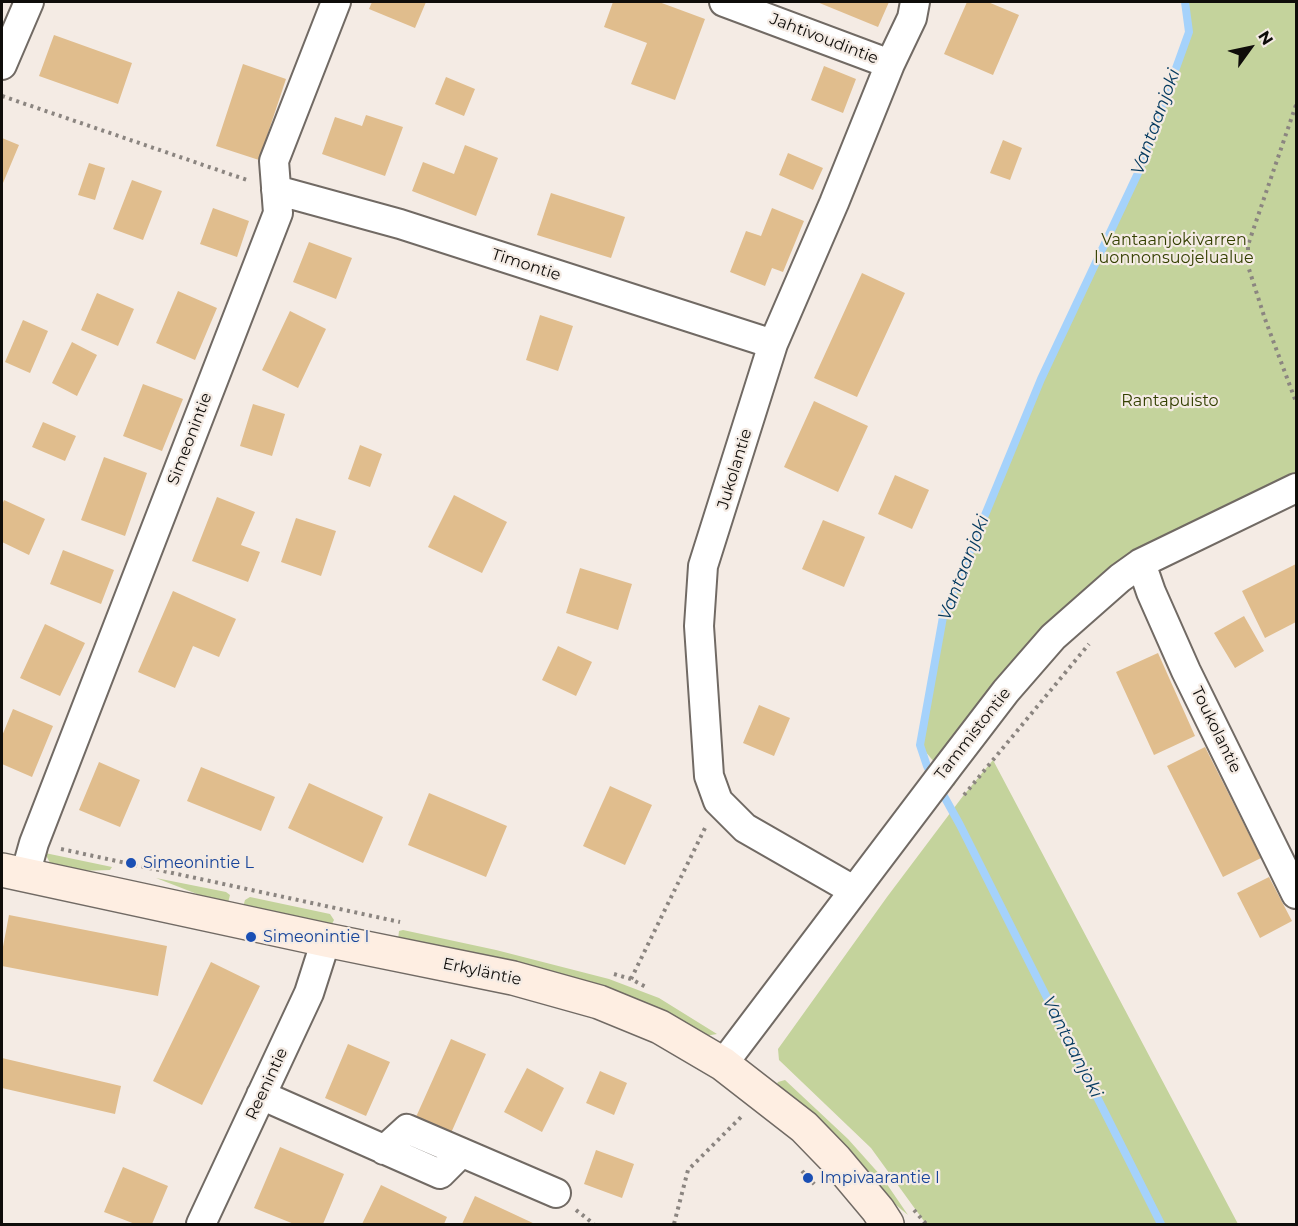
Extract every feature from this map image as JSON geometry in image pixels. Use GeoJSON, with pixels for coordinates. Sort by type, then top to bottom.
{"type":"FeatureCollection","features":[{"type":"Feature","properties":{"kind":"street"},"geometry":{"type":"LineString","coordinates":[[2,65],[29,2]]}},
{"type":"Feature","properties":{"kind":"street","name":"Simeonintie"},"geometry":{"type":"LineString","coordinates":[[13,872],[34,843],[278,213],[274,161],[336,2]]}},
{"type":"Feature","properties":{"kind":"street","name":"Jahtivoudintie"},"geometry":{"type":"LineString","coordinates":[[724,2],[890,64]]}},
{"type":"Feature","properties":{"kind":"street","name":"Jukolantie"},"geometry":{"type":"LineString","coordinates":[[853,890],[745,828],[718,801],[709,776],[699,626],[703,566],[773,344],[834,204],[890,64],[912,18],[915,2]]}},
{"type":"Feature","properties":{"kind":"street","name":"Timontie"},"geometry":{"type":"LineString","coordinates":[[276,190],[400,224],[773,344]]}},
{"type":"Feature","properties":{"kind":"street","name":"Tammistontie"},"geometry":{"type":"LineString","coordinates":[[723,1064],[1006,691],[1053,636],[1120,578],[1141,563],[1296,488]]}},
{"type":"Feature","properties":{"kind":"street","name":"Toukolantie"},"geometry":{"type":"LineString","coordinates":[[1141,563],[1151,592],[1186,671],[1296,894]]}},
{"type":"Feature","properties":{"kind":"street","name":"Erkyläntie"},"geometry":{"type":"LineString","coordinates":[[13,872],[513,978],[599,1002],[660,1027],[723,1064],[761,1093],[804,1127],[836,1160],[887,1224]]}},
{"type":"Feature","properties":{"kind":"street","name":"Reenintie"},"geometry":{"type":"LineString","coordinates":[[201,1224],[309,993],[326,940]]}},
{"type":"Feature","properties":{"kind":"street"},"geometry":{"type":"LineString","coordinates":[[261,1095],[384,1150],[407,1129],[556,1193]]}},
{"type":"Feature","properties":{"kind":"path"},"geometry":{"type":"LineString","coordinates":[[2,96],[276,190]]}},
{"type":"Feature","properties":{"kind":"path"},"geometry":{"type":"LineString","coordinates":[[1296,105],[1248,245],[1248,266],[1265,320],[1296,402]]}},
{"type":"Feature","properties":{"kind":"path"},"geometry":{"type":"LineString","coordinates":[[963,796],[1091,642]]}},
{"type":"Feature","properties":{"kind":"path"},"geometry":{"type":"LineString","coordinates":[[631,979],[718,801]]}},
{"type":"Feature","properties":{"kind":"path"},"geometry":{"type":"LineString","coordinates":[[674,1224],[687,1170],[749,1109],[761,1093]]}},
{"type":"Feature","properties":{"kind":"green space","name":"Rantapuisto"},"geometry":{"type":"Polygon","coordinates":[[[1185,2],[1296,2],[1296,480],[1123,564],[1006,691],[954,786],[920,745],[943,617],[1041,379],[1139,171],[1189,32],[1185,2]]]}},
{"type":"Feature","properties":{"kind":"green space"},"geometry":{"type":"Polygon","coordinates":[[[993,760],[1238,1224],[926,1224],[871,1148],[779,1060],[778,1049],[887,897],[993,760]]]}},
{"type":"Feature","properties":{"kind":"green space"},"geometry":{"type":"Polygon","coordinates":[[[45,853],[112,867],[110,870],[78,871],[51,865],[45,853]]]}},
{"type":"Feature","properties":{"kind":"green space"},"geometry":{"type":"Polygon","coordinates":[[[156,878],[226,892],[230,895],[228,903],[215,901],[156,878]]]}},
{"type":"Feature","properties":{"kind":"green space"},"geometry":{"type":"Polygon","coordinates":[[[250,897],[330,914],[334,920],[331,926],[243,907],[245,900],[250,897]]]}},
{"type":"Feature","properties":{"kind":"green space"},"geometry":{"type":"Polygon","coordinates":[[[399,931],[496,950],[609,979],[659,998],[717,1034],[699,1037],[398,940],[399,931]]]}},
{"type":"Feature","properties":{"kind":"green space"},"geometry":{"type":"Polygon","coordinates":[[[785,1080],[848,1139],[882,1177],[908,1215],[873,1186],[775,1087],[778,1082],[785,1080]]]}},
{"type":"Feature","properties":{"kind":"building"},"geometry":{"type":"Polygon","coordinates":[[[372,2],[426,2],[415,28],[369,9],[372,2]]]}},
{"type":"Feature","properties":{"kind":"building"},"geometry":{"type":"Polygon","coordinates":[[[613,2],[659,2],[705,19],[675,100],[631,84],[647,43],[604,27],[613,2]]]}},
{"type":"Feature","properties":{"kind":"building"},"geometry":{"type":"Polygon","coordinates":[[[817,2],[889,2],[878,27],[817,2]]]}},
{"type":"Feature","properties":{"kind":"building"},"geometry":{"type":"Polygon","coordinates":[[[967,2],[988,2],[1019,15],[993,75],[944,54],[967,2]]]}},
{"type":"Feature","properties":{"kind":"building"},"geometry":{"type":"Polygon","coordinates":[[[54,35],[132,63],[118,104],[39,76],[54,35]]]}},
{"type":"Feature","properties":{"kind":"building"},"geometry":{"type":"Polygon","coordinates":[[[243,64],[286,79],[259,160],[216,146],[243,64]]]}},
{"type":"Feature","properties":{"kind":"building"},"geometry":{"type":"Polygon","coordinates":[[[824,66],[856,79],[843,113],[811,100],[824,66]]]}},
{"type":"Feature","properties":{"kind":"building"},"geometry":{"type":"Polygon","coordinates":[[[446,77],[475,89],[464,116],[435,104],[446,77]]]}},
{"type":"Feature","properties":{"kind":"building"},"geometry":{"type":"Polygon","coordinates":[[[366,115],[403,127],[385,176],[322,154],[335,117],[362,126],[366,115]]]}},
{"type":"Feature","properties":{"kind":"building"},"geometry":{"type":"Polygon","coordinates":[[[2,138],[19,145],[3,183],[2,182],[2,138]]]}},
{"type":"Feature","properties":{"kind":"building"},"geometry":{"type":"Polygon","coordinates":[[[1003,140],[1022,148],[1010,180],[990,173],[1003,140]]]}},
{"type":"Feature","properties":{"kind":"building"},"geometry":{"type":"Polygon","coordinates":[[[465,145],[498,158],[476,216],[412,191],[423,162],[454,174],[465,145]]]}},
{"type":"Feature","properties":{"kind":"building"},"geometry":{"type":"Polygon","coordinates":[[[788,153],[823,168],[813,190],[779,175],[788,153]]]}},
{"type":"Feature","properties":{"kind":"building"},"geometry":{"type":"Polygon","coordinates":[[[89,163],[105,168],[95,200],[78,195],[89,163]]]}},
{"type":"Feature","properties":{"kind":"building"},"geometry":{"type":"Polygon","coordinates":[[[132,180],[162,191],[143,240],[113,229],[132,180]]]}},
{"type":"Feature","properties":{"kind":"building"},"geometry":{"type":"Polygon","coordinates":[[[551,193],[625,217],[611,258],[537,235],[551,193]]]}},
{"type":"Feature","properties":{"kind":"building"},"geometry":{"type":"Polygon","coordinates":[[[213,208],[249,221],[237,257],[200,244],[213,208]]]}},
{"type":"Feature","properties":{"kind":"building"},"geometry":{"type":"Polygon","coordinates":[[[772,208],[804,221],[783,272],[772,268],[765,286],[730,272],[746,231],[761,236],[772,208]]]}},
{"type":"Feature","properties":{"kind":"building"},"geometry":{"type":"Polygon","coordinates":[[[309,242],[352,258],[336,299],[293,282],[309,242]]]}},
{"type":"Feature","properties":{"kind":"building"},"geometry":{"type":"Polygon","coordinates":[[[862,273],[905,293],[857,397],[814,378],[862,273]]]}},
{"type":"Feature","properties":{"kind":"building"},"geometry":{"type":"Polygon","coordinates":[[[178,291],[217,308],[195,360],[156,343],[178,291]]]}},
{"type":"Feature","properties":{"kind":"building"},"geometry":{"type":"Polygon","coordinates":[[[97,293],[134,309],[118,346],[81,330],[97,293]]]}},
{"type":"Feature","properties":{"kind":"building"},"geometry":{"type":"Polygon","coordinates":[[[290,311],[326,329],[298,388],[262,370],[290,311]]]}},
{"type":"Feature","properties":{"kind":"building"},"geometry":{"type":"Polygon","coordinates":[[[540,315],[573,326],[558,371],[526,360],[540,315]]]}},
{"type":"Feature","properties":{"kind":"building"},"geometry":{"type":"Polygon","coordinates":[[[23,320],[48,331],[30,373],[5,362],[23,320]]]}},
{"type":"Feature","properties":{"kind":"building"},"geometry":{"type":"Polygon","coordinates":[[[72,342],[97,355],[77,396],[52,383],[72,342]]]}},
{"type":"Feature","properties":{"kind":"building"},"geometry":{"type":"Polygon","coordinates":[[[143,384],[183,399],[162,451],[123,436],[143,384]]]}},
{"type":"Feature","properties":{"kind":"building"},"geometry":{"type":"Polygon","coordinates":[[[814,401],[868,426],[838,492],[784,467],[814,401]]]}},
{"type":"Feature","properties":{"kind":"building"},"geometry":{"type":"Polygon","coordinates":[[[253,404],[285,414],[272,456],[240,446],[253,404]]]}},
{"type":"Feature","properties":{"kind":"building"},"geometry":{"type":"Polygon","coordinates":[[[43,422],[76,436],[65,461],[32,447],[43,422]]]}},
{"type":"Feature","properties":{"kind":"building"},"geometry":{"type":"Polygon","coordinates":[[[360,445],[382,454],[370,487],[348,479],[360,445]]]}},
{"type":"Feature","properties":{"kind":"building"},"geometry":{"type":"Polygon","coordinates":[[[104,457],[147,473],[125,536],[81,520],[104,457]]]}},
{"type":"Feature","properties":{"kind":"building"},"geometry":{"type":"Polygon","coordinates":[[[895,475],[929,490],[912,529],[878,514],[895,475]]]}},
{"type":"Feature","properties":{"kind":"building"},"geometry":{"type":"Polygon","coordinates":[[[454,495],[507,522],[482,573],[428,547],[454,495]]]}},
{"type":"Feature","properties":{"kind":"building"},"geometry":{"type":"Polygon","coordinates":[[[217,497],[255,512],[241,545],[260,552],[248,582],[192,561],[217,497]]]}},
{"type":"Feature","properties":{"kind":"building"},"geometry":{"type":"Polygon","coordinates":[[[4,500],[45,519],[29,555],[2,542],[4,500]]]}},
{"type":"Feature","properties":{"kind":"building"},"geometry":{"type":"Polygon","coordinates":[[[296,518],[336,531],[321,576],[281,562],[296,518]]]}},
{"type":"Feature","properties":{"kind":"building"},"geometry":{"type":"Polygon","coordinates":[[[823,520],[865,537],[844,587],[802,569],[823,520]]]}},
{"type":"Feature","properties":{"kind":"building"},"geometry":{"type":"Polygon","coordinates":[[[63,550],[114,570],[101,604],[50,584],[63,550]]]}},
{"type":"Feature","properties":{"kind":"building"},"geometry":{"type":"Polygon","coordinates":[[[1296,564],[1296,622],[1265,638],[1242,591],[1296,564]]]}},
{"type":"Feature","properties":{"kind":"building"},"geometry":{"type":"Polygon","coordinates":[[[580,568],[632,584],[618,630],[566,613],[580,568]]]}},
{"type":"Feature","properties":{"kind":"building"},"geometry":{"type":"Polygon","coordinates":[[[173,591],[236,619],[219,657],[193,646],[175,688],[138,672],[173,591]]]}},
{"type":"Feature","properties":{"kind":"building"},"geometry":{"type":"Polygon","coordinates":[[[1244,616],[1264,651],[1235,668],[1214,633],[1244,616]]]}},
{"type":"Feature","properties":{"kind":"building"},"geometry":{"type":"Polygon","coordinates":[[[45,624],[85,643],[60,696],[20,678],[45,624]]]}},
{"type":"Feature","properties":{"kind":"building"},"geometry":{"type":"Polygon","coordinates":[[[558,646],[592,662],[576,696],[542,680],[558,646]]]}},
{"type":"Feature","properties":{"kind":"building"},"geometry":{"type":"Polygon","coordinates":[[[1158,653],[1195,736],[1154,755],[1116,672],[1158,653]]]}},
{"type":"Feature","properties":{"kind":"building"},"geometry":{"type":"Polygon","coordinates":[[[759,705],[790,718],[774,756],[743,743],[759,705]]]}},
{"type":"Feature","properties":{"kind":"building"},"geometry":{"type":"Polygon","coordinates":[[[13,709],[53,726],[32,777],[2,764],[2,736],[13,709]]]}},
{"type":"Feature","properties":{"kind":"building"},"geometry":{"type":"Polygon","coordinates":[[[1205,747],[1261,858],[1223,877],[1167,766],[1205,747]]]}},
{"type":"Feature","properties":{"kind":"building"},"geometry":{"type":"Polygon","coordinates":[[[99,762],[140,780],[120,827],[79,810],[99,762]]]}},
{"type":"Feature","properties":{"kind":"building"},"geometry":{"type":"Polygon","coordinates":[[[201,767],[275,797],[261,831],[187,801],[201,767]]]}},
{"type":"Feature","properties":{"kind":"building"},"geometry":{"type":"Polygon","coordinates":[[[309,783],[383,817],[363,863],[288,828],[309,783]]]}},
{"type":"Feature","properties":{"kind":"building"},"geometry":{"type":"Polygon","coordinates":[[[610,786],[652,805],[625,865],[583,846],[610,786]]]}},
{"type":"Feature","properties":{"kind":"building"},"geometry":{"type":"Polygon","coordinates":[[[429,793],[507,826],[486,877],[408,845],[429,793]]]}},
{"type":"Feature","properties":{"kind":"building"},"geometry":{"type":"Polygon","coordinates":[[[1269,877],[1292,921],[1260,938],[1237,893],[1269,877]]]}},
{"type":"Feature","properties":{"kind":"building"},"geometry":{"type":"Polygon","coordinates":[[[9,915],[167,946],[158,996],[2,966],[2,952],[9,915]]]}},
{"type":"Feature","properties":{"kind":"building"},"geometry":{"type":"Polygon","coordinates":[[[211,962],[260,986],[202,1105],[153,1081],[211,962]]]}},
{"type":"Feature","properties":{"kind":"building"},"geometry":{"type":"Polygon","coordinates":[[[451,1039],[486,1054],[451,1133],[416,1117],[451,1039]]]}},
{"type":"Feature","properties":{"kind":"building"},"geometry":{"type":"Polygon","coordinates":[[[348,1044],[390,1062],[366,1116],[325,1098],[348,1044]]]}},
{"type":"Feature","properties":{"kind":"building"},"geometry":{"type":"Polygon","coordinates":[[[2,1058],[121,1086],[115,1114],[2,1088],[2,1058]]]}},
{"type":"Feature","properties":{"kind":"building"},"geometry":{"type":"Polygon","coordinates":[[[527,1068],[564,1088],[542,1132],[504,1112],[527,1068]]]}},
{"type":"Feature","properties":{"kind":"building"},"geometry":{"type":"Polygon","coordinates":[[[600,1071],[627,1083],[614,1115],[586,1103],[600,1071]]]}},
{"type":"Feature","properties":{"kind":"building"},"geometry":{"type":"Polygon","coordinates":[[[280,1147],[344,1174],[323,1224],[294,1224],[254,1208],[280,1147]]]}},
{"type":"Feature","properties":{"kind":"building"},"geometry":{"type":"Polygon","coordinates":[[[596,1150],[634,1164],[622,1198],[584,1184],[596,1150]]]}},
{"type":"Feature","properties":{"kind":"building"},"geometry":{"type":"Polygon","coordinates":[[[123,1167],[168,1186],[152,1224],[135,1224],[104,1212],[123,1167]]]}},
{"type":"Feature","properties":{"kind":"building"},"geometry":{"type":"Polygon","coordinates":[[[381,1185],[447,1217],[444,1224],[362,1224],[381,1185]]]}},
{"type":"Feature","properties":{"kind":"building"},"geometry":{"type":"Polygon","coordinates":[[[475,1196],[535,1224],[462,1224],[475,1196]]]}},
{"type":"Feature","properties":{"kind":"waterway","name":"Vantaanjoki"},"geometry":{"type":"LineString","coordinates":[[932,776],[920,745],[943,617],[1041,379],[1139,171],[1189,32],[1185,2]]}},
{"type":"Feature","properties":{"kind":"waterway","name":"Vantaanjoki"},"geometry":{"type":"LineString","coordinates":[[940,789],[1161,1224]]}},
{"type":"Feature","properties":{"kind":"place","name":"Simeonintie L"},"geometry":{"type":"Point","coordinates":[131,863]}},
{"type":"Feature","properties":{"kind":"place","name":"Simeonintie I"},"geometry":{"type":"Point","coordinates":[251,937]}},
{"type":"Feature","properties":{"kind":"place","name":"Impivaarantie I"},"geometry":{"type":"Point","coordinates":[808,1178]}},
{"type":"Feature","properties":{"kind":"park label","name":"Vantaanjokivarren luonnonsuojelualue"},"geometry":{"type":"Point","coordinates":[1174,249]}}]}
